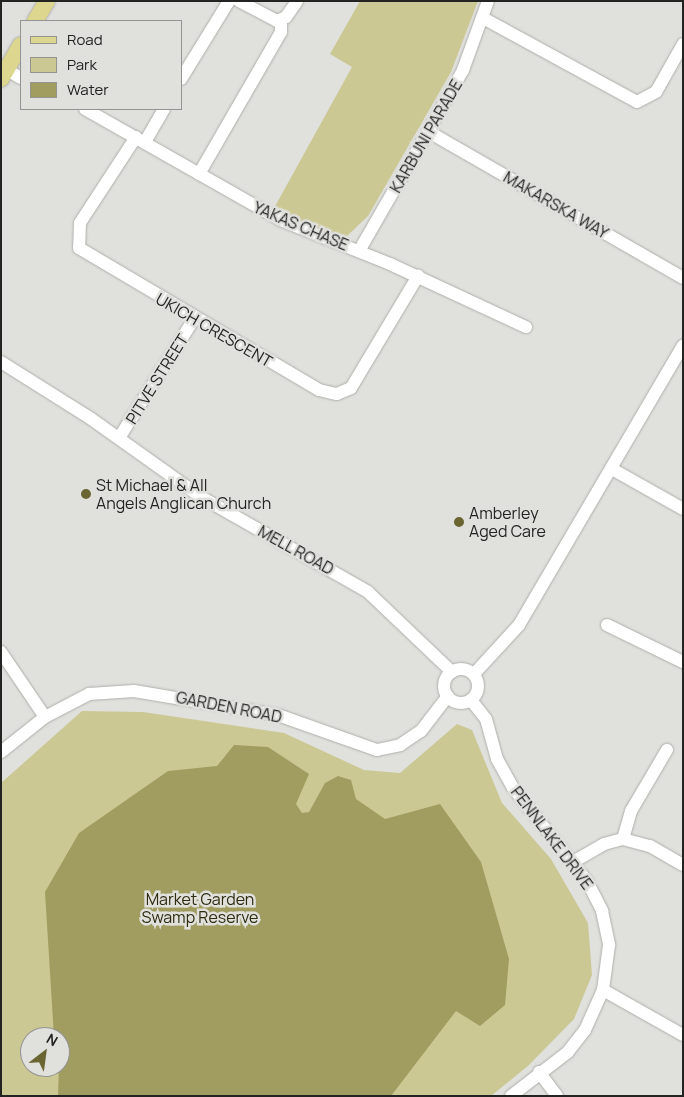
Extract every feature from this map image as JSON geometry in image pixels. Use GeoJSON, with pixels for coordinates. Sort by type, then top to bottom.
{"type":"FeatureCollection","features":[{"type":"Feature","properties":{"kind":"main road"},"geometry":{"type":"LineString","coordinates":[[36,20],[46,1]]}},
{"type":"Feature","properties":{"kind":"main road"},"geometry":{"type":"LineString","coordinates":[[10,70],[20,47]]}},
{"type":"Feature","properties":{"kind":"street"},"geometry":{"type":"LineString","coordinates":[[182,77],[229,1]]}},
{"type":"Feature","properties":{"kind":"street"},"geometry":{"type":"LineString","coordinates":[[239,1],[280,20]]}},
{"type":"Feature","properties":{"kind":"street"},"geometry":{"type":"LineString","coordinates":[[200,174],[280,32],[280,20],[297,1]]}},
{"type":"Feature","properties":{"kind":"street","name":"KARBUNI PARADE"},"geometry":{"type":"LineString","coordinates":[[359,251],[463,70],[488,1]]}},
{"type":"Feature","properties":{"kind":"street"},"geometry":{"type":"LineString","coordinates":[[483,18],[637,102],[656,92],[683,44]]}},
{"type":"Feature","properties":{"kind":"street","name":"YAKAS CHASE"},"geometry":{"type":"LineString","coordinates":[[87,110],[280,220],[418,276],[526,328]]}},
{"type":"Feature","properties":{"kind":"street"},"geometry":{"type":"LineString","coordinates":[[140,139],[163,110]]}},
{"type":"Feature","properties":{"kind":"street","name":"MAKARSKA WAY"},"geometry":{"type":"LineString","coordinates":[[429,132],[683,278]]}},
{"type":"Feature","properties":{"kind":"street","name":"UKICH CRESCENT"},"geometry":{"type":"LineString","coordinates":[[140,139],[80,223],[80,248],[194,319],[319,390],[337,394],[355,383],[418,276]]}},
{"type":"Feature","properties":{"kind":"street","name":"PITVE STREET"},"geometry":{"type":"LineString","coordinates":[[119,438],[194,319]]}},
{"type":"Feature","properties":{"kind":"street"},"geometry":{"type":"LineString","coordinates":[[474,674],[519,626],[683,345]]}},
{"type":"Feature","properties":{"kind":"street","name":"MELL ROAD"},"geometry":{"type":"LineString","coordinates":[[1,362],[119,438],[201,497],[368,592],[452,672]]}},
{"type":"Feature","properties":{"kind":"street"},"geometry":{"type":"LineString","coordinates":[[612,469],[683,508]]}},
{"type":"Feature","properties":{"kind":"street"},"geometry":{"type":"LineString","coordinates":[[606,625],[683,662]]}},
{"type":"Feature","properties":{"kind":"street"},"geometry":{"type":"LineString","coordinates":[[1,652],[46,717]]}},
{"type":"Feature","properties":{"kind":"street"},"geometry":{"type":"LineString","coordinates":[[461,669],[474,674],[478,690],[471,700],[456,702],[448,696],[444,686],[452,672],[461,669]]}},
{"type":"Feature","properties":{"kind":"street","name":"GARDEN ROAD"},"geometry":{"type":"LineString","coordinates":[[1,752],[46,717],[89,694],[134,691],[278,714],[377,750],[400,745],[420,731],[448,696]]}},
{"type":"Feature","properties":{"kind":"street","name":"PENNLAKE DRIVE"},"geometry":{"type":"LineString","coordinates":[[471,700],[486,719],[497,759],[513,788],[573,862],[597,899],[606,928],[609,959],[603,990],[577,1041],[511,1096]]}},
{"type":"Feature","properties":{"kind":"street"},"geometry":{"type":"LineString","coordinates":[[623,839],[631,811],[667,750]]}},
{"type":"Feature","properties":{"kind":"street"},"geometry":{"type":"LineString","coordinates":[[573,862],[604,844],[623,839],[650,846],[683,865]]}},
{"type":"Feature","properties":{"kind":"street"},"geometry":{"type":"LineString","coordinates":[[603,990],[683,1035]]}},
{"type":"Feature","properties":{"kind":"street"},"geometry":{"type":"LineString","coordinates":[[539,1072],[557,1096]]}},
{"type":"Feature","properties":{"kind":"green space"},"geometry":{"type":"Polygon","coordinates":[[[360,1],[478,1],[451,72],[368,216],[345,238],[273,210],[352,67],[330,54],[360,1]]]}},
{"type":"Feature","properties":{"kind":"green space","name":"Market Garden Swamp Reserve"},"geometry":{"type":"Polygon","coordinates":[[[82,711],[143,712],[284,733],[364,770],[400,773],[457,724],[472,730],[502,803],[551,859],[588,923],[592,975],[574,1019],[529,1065],[491,1096],[1,1096],[1,783],[82,711]]]}},
{"type":"Feature","properties":{"kind":"water","name":"Market Garden Swamp Reserve"},"geometry":{"type":"Polygon","coordinates":[[[234,745],[268,747],[309,774],[296,804],[302,813],[309,812],[325,783],[338,776],[351,780],[356,799],[385,819],[440,804],[481,862],[509,959],[505,1005],[480,1026],[456,1011],[391,1096],[58,1096],[59,1077],[70,1077],[70,1027],[53,1027],[45,892],[79,833],[168,771],[217,766],[234,745]]]}},
{"type":"Feature","properties":{"kind":"place","name":"St Michael & All Angels Anglican Church"},"geometry":{"type":"Point","coordinates":[86,494]}},
{"type":"Feature","properties":{"kind":"place","name":"Amberley Aged Care"},"geometry":{"type":"Point","coordinates":[459,522]}}]}
